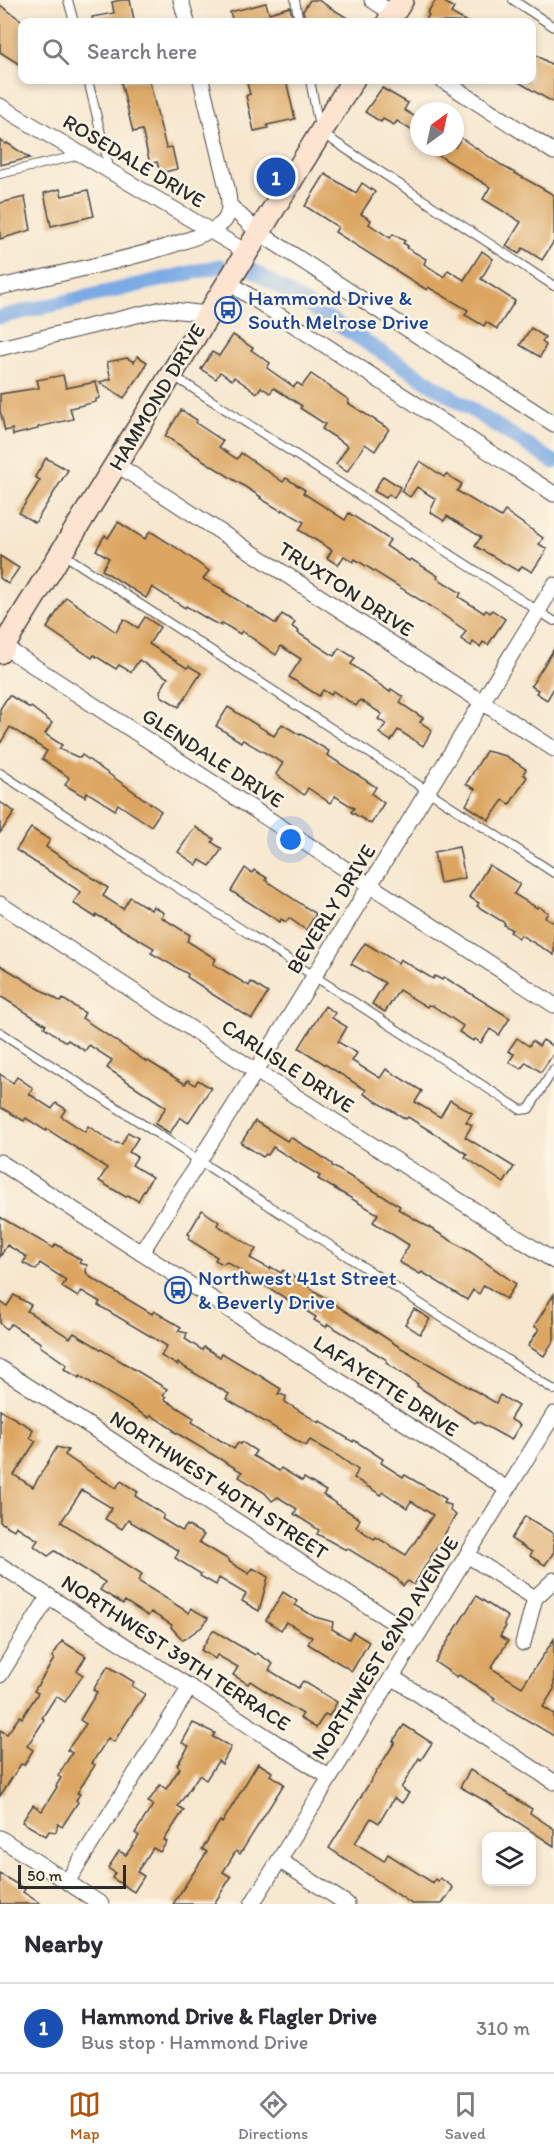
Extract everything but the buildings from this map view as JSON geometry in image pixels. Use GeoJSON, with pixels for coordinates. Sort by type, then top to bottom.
{"type":"FeatureCollection","features":[{"type":"Feature","properties":{"kind":"street"},"geometry":{"type":"LineString","coordinates":[[181,0],[186,18]]}},
{"type":"Feature","properties":{"kind":"street"},"geometry":{"type":"LineString","coordinates":[[372,0],[394,12]]}},
{"type":"Feature","properties":{"kind":"street"},"geometry":{"type":"LineString","coordinates":[[0,287],[171,247],[212,231],[224,221],[229,205],[202,84]]}},
{"type":"Feature","properties":{"kind":"street","name":"HAMMOND DRIVE"},"geometry":{"type":"LineString","coordinates":[[1,648],[350,84]]}},
{"type":"Feature","properties":{"kind":"street"},"geometry":{"type":"LineString","coordinates":[[448,84],[554,152]]}},
{"type":"Feature","properties":{"kind":"street","name":"ROSEDALE DRIVE"},"geometry":{"type":"LineString","coordinates":[[0,106],[246,252]]}},
{"type":"Feature","properties":{"kind":"street"},"geometry":{"type":"LineString","coordinates":[[229,205],[258,232],[554,424]]}},
{"type":"Feature","properties":{"kind":"street"},"geometry":{"type":"LineString","coordinates":[[171,247],[181,228],[176,210]]}},
{"type":"Feature","properties":{"kind":"street"},"geometry":{"type":"LineString","coordinates":[[228,282],[554,494]]}},
{"type":"Feature","properties":{"kind":"street"},"geometry":{"type":"LineString","coordinates":[[0,348],[162,309],[208,314]]}},
{"type":"Feature","properties":{"kind":"street","name":"TRUXTON DRIVE"},"geometry":{"type":"LineString","coordinates":[[116,464],[554,749]]}},
{"type":"Feature","properties":{"kind":"street","name":"BEVERLY DRIVE"},"geometry":{"type":"LineString","coordinates":[[141,1253],[256,1071],[554,585]]}},
{"type":"Feature","properties":{"kind":"street","name":"GLENDALE DRIVE"},"geometry":{"type":"LineString","coordinates":[[1,648],[554,1005]]}},
{"type":"Feature","properties":{"kind":"street","name":"CARLISLE DRIVE"},"geometry":{"type":"LineString","coordinates":[[0,904],[554,1261]]}},
{"type":"Feature","properties":{"kind":"street","name":"LAFAYETTE DRIVE"},"geometry":{"type":"LineString","coordinates":[[0,1162],[507,1489]]}},
{"type":"Feature","properties":{"kind":"street","name":"NORTHWEST 40TH STREET"},"geometry":{"type":"LineString","coordinates":[[0,1368],[416,1636]]}},
{"type":"Feature","properties":{"kind":"street","name":"NORTHWEST 62ND AVENUE"},"geometry":{"type":"LineString","coordinates":[[252,1904],[554,1414]]}},
{"type":"Feature","properties":{"kind":"street"},"geometry":{"type":"LineString","coordinates":[[467,1555],[535,1598]]}},
{"type":"Feature","properties":{"kind":"street","name":"NORTHWEST 39TH TERRACE"},"geometry":{"type":"LineString","coordinates":[[0,1565],[329,1778]]}},
{"type":"Feature","properties":{"kind":"street"},"geometry":{"type":"LineString","coordinates":[[523,1643],[535,1598],[554,1580]]}},
{"type":"Feature","properties":{"kind":"street"},"geometry":{"type":"LineString","coordinates":[[0,1675],[49,1596]]}},
{"type":"Feature","properties":{"kind":"street"},"geometry":{"type":"LineString","coordinates":[[392,1677],[554,1782]]}},
{"type":"Feature","properties":{"kind":"street"},"geometry":{"type":"LineString","coordinates":[[68,1882],[190,1687]]}},
{"type":"Feature","properties":{"kind":"street"},"geometry":{"type":"LineString","coordinates":[[0,1838],[101,1904]]}},
{"type":"Feature","properties":{"kind":"street"},"geometry":{"type":"LineString","coordinates":[[279,1860],[347,1904]]}},
{"type":"Feature","properties":{"kind":"lane"},"geometry":{"type":"LineString","coordinates":[[68,0],[73,18]]}},
{"type":"Feature","properties":{"kind":"lane"},"geometry":{"type":"LineString","coordinates":[[295,0],[298,18]]}},
{"type":"Feature","properties":{"kind":"lane"},"geometry":{"type":"LineString","coordinates":[[513,0],[554,27]]}},
{"type":"Feature","properties":{"kind":"lane"},"geometry":{"type":"LineString","coordinates":[[89,84],[111,172]]}},
{"type":"Feature","properties":{"kind":"lane"},"geometry":{"type":"LineString","coordinates":[[311,84],[320,132],[554,286]]}},
{"type":"Feature","properties":{"kind":"lane"},"geometry":{"type":"LineString","coordinates":[[0,174],[82,155]]}},
{"type":"Feature","properties":{"kind":"lane"},"geometry":{"type":"LineString","coordinates":[[171,374],[554,621]]}},
{"type":"Feature","properties":{"kind":"lane"},"geometry":{"type":"LineString","coordinates":[[61,553],[554,873]]}},
{"type":"Feature","properties":{"kind":"lane"},"geometry":{"type":"LineString","coordinates":[[0,773],[521,1110],[529,1109],[554,1069]]}},
{"type":"Feature","properties":{"kind":"lane"},"geometry":{"type":"LineString","coordinates":[[0,1032],[554,1390]]}},
{"type":"Feature","properties":{"kind":"waterway"},"geometry":{"type":"LineString","coordinates":[[0,317],[220,266]]}},
{"type":"Feature","properties":{"kind":"waterway"},"geometry":{"type":"LineString","coordinates":[[251,269],[554,462]]}},
{"type":"Feature","properties":{"kind":"place","name":"Hammond Drive & Flagler Drive"},"geometry":{"type":"Point","coordinates":[276,177]}},
{"type":"Feature","properties":{"kind":"place","name":"Hammond Drive & South Melrose Drive"},"geometry":{"type":"Point","coordinates":[228,310]}},
{"type":"Feature","properties":{"kind":"place","name":"Northwest 41st Street & Beverly Drive"},"geometry":{"type":"Point","coordinates":[178,1290]}}]}
